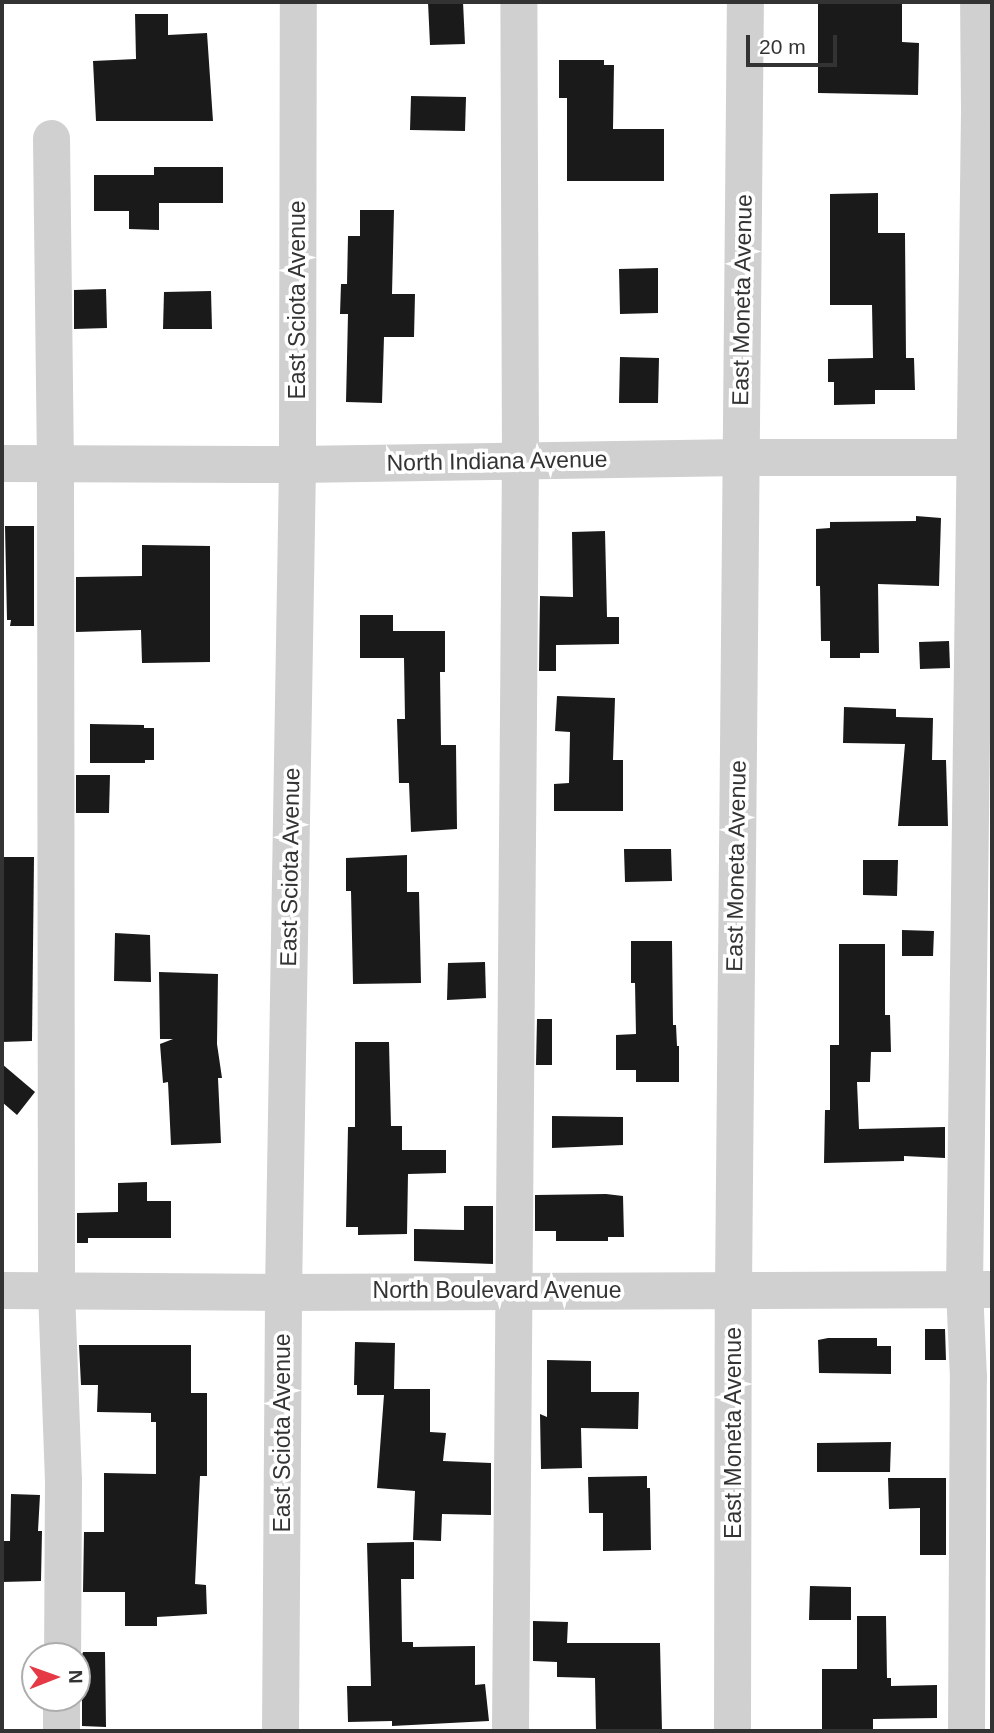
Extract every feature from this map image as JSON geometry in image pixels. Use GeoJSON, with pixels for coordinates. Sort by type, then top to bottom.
{"type":"FeatureCollection","features":[{"type":"Feature","properties":{"kind":"street","name":"East Sciota Avenue"},"geometry":{"type":"LineString","coordinates":[[280,1731],[283,1292],[297,464],[298,2]]}},
{"type":"Feature","properties":{"kind":"street"},"geometry":{"type":"LineString","coordinates":[[510,1731],[520,461],[518,2]]}},
{"type":"Feature","properties":{"kind":"street","name":"East Moneta Avenue"},"geometry":{"type":"LineString","coordinates":[[732,1731],[733,1288],[745,2]]}},
{"type":"Feature","properties":{"kind":"street"},"geometry":{"type":"LineString","coordinates":[[966,1731],[968,1377],[978,1288],[983,457],[978,2]]}},
{"type":"Feature","properties":{"kind":"street"},"geometry":{"type":"LineString","coordinates":[[51,138],[55,462],[56,1290],[63,1480],[62,1642]]}},
{"type":"Feature","properties":{"kind":"street","name":"North Indiana Avenue"},"geometry":{"type":"LineString","coordinates":[[2,463],[297,464],[740,457],[983,457]]}},
{"type":"Feature","properties":{"kind":"street","name":"North Boulevard Avenue"},"geometry":{"type":"LineString","coordinates":[[2,1290],[283,1292],[978,1288]]}},
{"type":"Feature","properties":{"kind":"street"},"geometry":{"type":"LineString","coordinates":[[61,1712],[61,1731]]}},
{"type":"Feature","properties":{"kind":"building"},"geometry":{"type":"Polygon","coordinates":[[[428,2],[463,2],[465,44],[430,45],[428,2]]]}},
{"type":"Feature","properties":{"kind":"building"},"geometry":{"type":"Polygon","coordinates":[[[818,2],[902,2],[902,42],[919,43],[918,95],[818,93],[818,2]]]}},
{"type":"Feature","properties":{"kind":"building"},"geometry":{"type":"Polygon","coordinates":[[[135,14],[168,14],[168,35],[207,33],[213,121],[96,121],[93,61],[136,59],[135,14]]]}},
{"type":"Feature","properties":{"kind":"building"},"geometry":{"type":"Polygon","coordinates":[[[559,60],[604,60],[604,65],[614,65],[613,129],[664,129],[664,181],[567,181],[567,98],[559,98],[559,60]]]}},
{"type":"Feature","properties":{"kind":"building"},"geometry":{"type":"Polygon","coordinates":[[[411,96],[466,97],[465,131],[410,130],[411,96]]]}},
{"type":"Feature","properties":{"kind":"building"},"geometry":{"type":"Polygon","coordinates":[[[154,167],[223,167],[223,203],[159,203],[159,230],[129,229],[129,211],[94,211],[94,175],[154,175],[154,167]]]}},
{"type":"Feature","properties":{"kind":"building"},"geometry":{"type":"Polygon","coordinates":[[[878,193],[878,233],[905,233],[906,358],[914,358],[915,390],[875,390],[875,404],[834,405],[834,382],[828,382],[828,359],[873,358],[872,305],[830,305],[830,194],[878,193]]]}},
{"type":"Feature","properties":{"kind":"building"},"geometry":{"type":"Polygon","coordinates":[[[360,210],[394,210],[392,294],[415,294],[414,337],[384,337],[382,403],[346,402],[348,314],[340,314],[341,284],[347,284],[348,236],[360,236],[360,210]]]}},
{"type":"Feature","properties":{"kind":"building"},"geometry":{"type":"Polygon","coordinates":[[[658,268],[658,313],[620,314],[619,269],[658,268]]]}},
{"type":"Feature","properties":{"kind":"building"},"geometry":{"type":"Polygon","coordinates":[[[106,289],[107,328],[74,329],[74,290],[106,289]]]}},
{"type":"Feature","properties":{"kind":"building"},"geometry":{"type":"Polygon","coordinates":[[[211,291],[212,329],[163,329],[164,292],[211,291]]]}},
{"type":"Feature","properties":{"kind":"building"},"geometry":{"type":"Polygon","coordinates":[[[620,357],[659,358],[658,403],[619,403],[620,357]]]}},
{"type":"Feature","properties":{"kind":"building"},"geometry":{"type":"Polygon","coordinates":[[[916,516],[941,518],[939,586],[878,584],[879,653],[860,653],[860,658],[830,658],[830,641],[821,641],[820,586],[816,586],[816,529],[830,528],[830,522],[916,521],[916,516]]]}},
{"type":"Feature","properties":{"kind":"building"},"geometry":{"type":"Polygon","coordinates":[[[5,526],[34,526],[34,626],[10,626],[11,620],[7,620],[5,526]]]}},
{"type":"Feature","properties":{"kind":"building"},"geometry":{"type":"Polygon","coordinates":[[[605,531],[607,617],[619,617],[619,644],[556,645],[556,671],[539,671],[540,596],[573,597],[572,532],[605,531]]]}},
{"type":"Feature","properties":{"kind":"building"},"geometry":{"type":"Polygon","coordinates":[[[142,545],[210,546],[210,662],[142,663],[141,630],[76,632],[76,577],[142,576],[142,545]]]}},
{"type":"Feature","properties":{"kind":"building"},"geometry":{"type":"Polygon","coordinates":[[[360,615],[393,615],[393,631],[445,631],[445,672],[440,672],[441,745],[456,745],[457,829],[411,832],[409,783],[399,783],[397,719],[405,719],[404,658],[360,658],[360,615]]]}},
{"type":"Feature","properties":{"kind":"building"},"geometry":{"type":"Polygon","coordinates":[[[949,641],[950,668],[920,669],[919,642],[949,641]]]}},
{"type":"Feature","properties":{"kind":"building"},"geometry":{"type":"Polygon","coordinates":[[[557,696],[615,698],[613,760],[623,760],[623,811],[554,811],[554,784],[569,783],[570,732],[555,731],[557,696]]]}},
{"type":"Feature","properties":{"kind":"building"},"geometry":{"type":"Polygon","coordinates":[[[844,707],[896,709],[896,717],[933,718],[932,760],[946,760],[948,826],[898,826],[905,744],[843,743],[844,707]]]}},
{"type":"Feature","properties":{"kind":"building"},"geometry":{"type":"Polygon","coordinates":[[[90,724],[144,725],[144,728],[154,728],[154,760],[145,760],[145,763],[90,763],[90,724]]]}},
{"type":"Feature","properties":{"kind":"building"},"geometry":{"type":"Polygon","coordinates":[[[76,775],[110,775],[109,813],[76,813],[76,775]]]}},
{"type":"Feature","properties":{"kind":"building"},"geometry":{"type":"Polygon","coordinates":[[[624,849],[671,849],[672,881],[625,882],[624,849]]]}},
{"type":"Feature","properties":{"kind":"building"},"geometry":{"type":"Polygon","coordinates":[[[407,855],[407,892],[419,892],[421,983],[353,984],[351,891],[346,891],[346,858],[407,855]]]}},
{"type":"Feature","properties":{"kind":"building"},"geometry":{"type":"Polygon","coordinates":[[[2,857],[34,857],[32,1041],[2,1042],[2,857]]]}},
{"type":"Feature","properties":{"kind":"building"},"geometry":{"type":"Polygon","coordinates":[[[863,860],[898,860],[897,896],[863,895],[863,860]]]}},
{"type":"Feature","properties":{"kind":"building"},"geometry":{"type":"Polygon","coordinates":[[[902,930],[934,931],[933,956],[902,956],[902,930]]]}},
{"type":"Feature","properties":{"kind":"building"},"geometry":{"type":"Polygon","coordinates":[[[115,933],[150,935],[151,982],[114,981],[115,933]]]}},
{"type":"Feature","properties":{"kind":"building"},"geometry":{"type":"Polygon","coordinates":[[[631,941],[672,941],[673,1025],[676,1025],[679,1046],[679,1082],[636,1082],[636,1070],[616,1070],[616,1035],[636,1034],[635,983],[631,983],[631,941]]]}},
{"type":"Feature","properties":{"kind":"building"},"geometry":{"type":"Polygon","coordinates":[[[839,944],[885,944],[885,1015],[890,1015],[891,1052],[871,1052],[870,1082],[857,1082],[859,1129],[945,1127],[945,1158],[904,1156],[904,1161],[824,1163],[825,1110],[830,1110],[830,1045],[839,1045],[839,944]]]}},
{"type":"Feature","properties":{"kind":"building"},"geometry":{"type":"Polygon","coordinates":[[[485,962],[486,998],[447,1000],[448,963],[485,962]]]}},
{"type":"Feature","properties":{"kind":"building"},"geometry":{"type":"Polygon","coordinates":[[[159,972],[218,974],[217,1044],[222,1078],[218,1078],[221,1143],[171,1145],[168,1082],[163,1083],[160,1044],[173,1039],[160,1039],[159,972]]]}},
{"type":"Feature","properties":{"kind":"building"},"geometry":{"type":"Polygon","coordinates":[[[537,1019],[552,1019],[552,1065],[536,1065],[537,1019]]]}},
{"type":"Feature","properties":{"kind":"building"},"geometry":{"type":"Polygon","coordinates":[[[355,1042],[389,1042],[391,1126],[402,1126],[402,1150],[446,1150],[446,1173],[408,1174],[407,1234],[358,1235],[358,1227],[346,1227],[348,1127],[355,1127],[355,1042]]]}},
{"type":"Feature","properties":{"kind":"building"},"geometry":{"type":"Polygon","coordinates":[[[2,1064],[35,1092],[17,1115],[2,1102],[2,1064]]]}},
{"type":"Feature","properties":{"kind":"building"},"geometry":{"type":"Polygon","coordinates":[[[552,1116],[623,1117],[623,1145],[552,1148],[552,1116]]]}},
{"type":"Feature","properties":{"kind":"building"},"geometry":{"type":"Polygon","coordinates":[[[147,1182],[147,1201],[171,1201],[171,1238],[88,1238],[88,1243],[77,1243],[77,1213],[118,1212],[118,1183],[147,1182]]]}},
{"type":"Feature","properties":{"kind":"building"},"geometry":{"type":"Polygon","coordinates":[[[535,1195],[623,1196],[624,1237],[608,1237],[608,1241],[556,1241],[556,1231],[535,1231],[535,1195]]]}},
{"type":"Feature","properties":{"kind":"building"},"geometry":{"type":"Polygon","coordinates":[[[464,1206],[493,1206],[493,1264],[414,1261],[414,1229],[464,1230],[464,1206]]]}},
{"type":"Feature","properties":{"kind":"building"},"geometry":{"type":"Polygon","coordinates":[[[925,1329],[945,1329],[946,1360],[925,1360],[925,1329]]]}},
{"type":"Feature","properties":{"kind":"building"},"geometry":{"type":"Polygon","coordinates":[[[877,1338],[877,1346],[891,1346],[891,1374],[819,1373],[818,1340],[877,1338]]]}},
{"type":"Feature","properties":{"kind":"building"},"geometry":{"type":"Polygon","coordinates":[[[355,1342],[395,1343],[394,1389],[430,1389],[430,1432],[446,1433],[443,1461],[491,1463],[491,1515],[442,1514],[441,1541],[413,1540],[415,1491],[377,1488],[384,1395],[357,1395],[357,1385],[354,1385],[355,1342]]]}},
{"type":"Feature","properties":{"kind":"building"},"geometry":{"type":"Polygon","coordinates":[[[79,1345],[191,1345],[191,1393],[207,1393],[207,1476],[200,1476],[195,1584],[206,1585],[207,1614],[157,1617],[157,1626],[125,1626],[125,1592],[83,1592],[84,1532],[104,1532],[104,1473],[156,1474],[156,1422],[151,1422],[151,1413],[97,1412],[98,1385],[81,1385],[79,1345]]]}},
{"type":"Feature","properties":{"kind":"building"},"geometry":{"type":"Polygon","coordinates":[[[547,1360],[591,1361],[591,1392],[639,1392],[638,1429],[581,1428],[582,1468],[541,1469],[540,1414],[547,1417],[547,1360]]]}},
{"type":"Feature","properties":{"kind":"building"},"geometry":{"type":"Polygon","coordinates":[[[891,1442],[890,1472],[817,1472],[817,1443],[891,1442]]]}},
{"type":"Feature","properties":{"kind":"building"},"geometry":{"type":"Polygon","coordinates":[[[647,1476],[647,1488],[650,1488],[651,1550],[603,1551],[603,1513],[589,1513],[588,1477],[647,1476]]]}},
{"type":"Feature","properties":{"kind":"building"},"geometry":{"type":"Polygon","coordinates":[[[888,1478],[946,1478],[946,1555],[920,1555],[920,1508],[889,1509],[888,1478]]]}},
{"type":"Feature","properties":{"kind":"building"},"geometry":{"type":"Polygon","coordinates":[[[11,1494],[40,1495],[38,1531],[42,1531],[41,1581],[2,1582],[2,1541],[10,1541],[11,1494]]]}},
{"type":"Feature","properties":{"kind":"building"},"geometry":{"type":"Polygon","coordinates":[[[414,1542],[414,1579],[401,1579],[402,1642],[413,1642],[413,1647],[475,1646],[475,1685],[485,1684],[489,1721],[392,1726],[392,1721],[348,1722],[347,1686],[371,1686],[367,1543],[414,1542]]]}},
{"type":"Feature","properties":{"kind":"building"},"geometry":{"type":"Polygon","coordinates":[[[810,1586],[851,1587],[851,1620],[809,1620],[810,1586]]]}},
{"type":"Feature","properties":{"kind":"building"},"geometry":{"type":"Polygon","coordinates":[[[857,1616],[886,1616],[887,1678],[891,1678],[891,1686],[937,1685],[937,1718],[873,1719],[873,1731],[822,1731],[822,1669],[857,1669],[857,1616]]]}},
{"type":"Feature","properties":{"kind":"building"},"geometry":{"type":"Polygon","coordinates":[[[533,1621],[568,1622],[567,1643],[660,1643],[662,1731],[596,1731],[595,1678],[557,1677],[557,1662],[533,1661],[533,1621]]]}},
{"type":"Feature","properties":{"kind":"building"},"geometry":{"type":"Polygon","coordinates":[[[91,1652],[105,1652],[106,1727],[82,1726],[82,1712],[91,1712],[91,1652]]]}}]}
